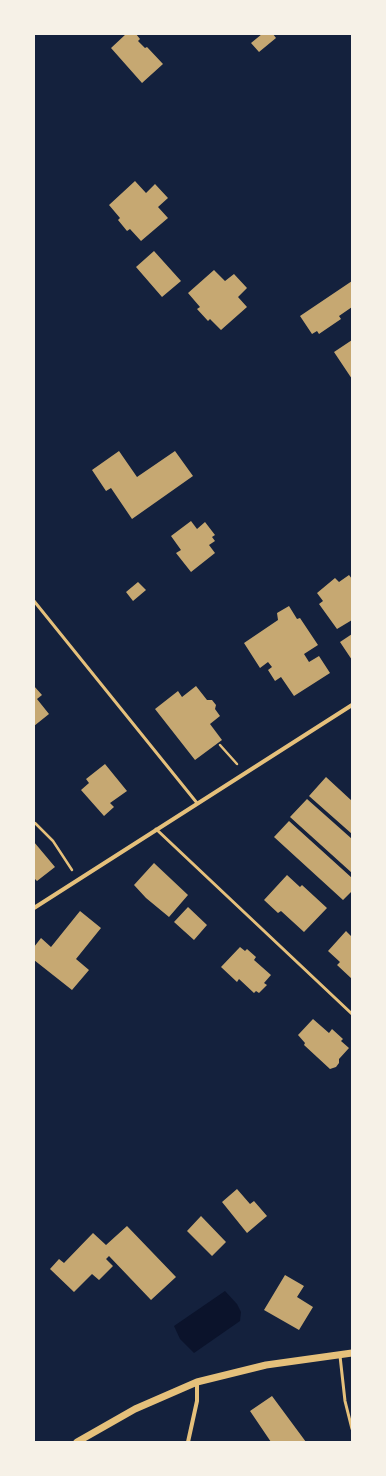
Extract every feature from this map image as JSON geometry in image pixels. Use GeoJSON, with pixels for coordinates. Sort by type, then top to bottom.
{"type":"FeatureCollection","features":[{"type":"Feature","properties":{"kind":"street"},"geometry":{"type":"LineString","coordinates":[[34,908],[352,705]]}},
{"type":"Feature","properties":{"kind":"street"},"geometry":{"type":"LineString","coordinates":[[77,1442],[135,1409],[197,1382],[266,1365],[340,1356],[352,1353]]}},
{"type":"Feature","properties":{"kind":"street"},"geometry":{"type":"LineString","coordinates":[[188,1442],[197,1401],[197,1382]]}},
{"type":"Feature","properties":{"kind":"lane"},"geometry":{"type":"LineString","coordinates":[[34,601],[197,803]]}},
{"type":"Feature","properties":{"kind":"lane"},"geometry":{"type":"LineString","coordinates":[[156,829],[352,1014]]}},
{"type":"Feature","properties":{"kind":"lane"},"geometry":{"type":"LineString","coordinates":[[340,1356],[345,1401],[352,1429]]}},
{"type":"Feature","properties":{"kind":"path"},"geometry":{"type":"LineString","coordinates":[[220,744],[236,763]]}},
{"type":"Feature","properties":{"kind":"path"},"geometry":{"type":"LineString","coordinates":[[35,823],[53,841],[71,867]]}},
{"type":"Feature","properties":{"kind":"water"},"geometry":{"type":"Polygon","coordinates":[[[225,1291],[237,1304],[241,1312],[240,1321],[194,1353],[180,1339],[174,1326],[225,1291]]]}},
{"type":"Feature","properties":{"kind":"building"},"geometry":{"type":"Polygon","coordinates":[[[126,34],[136,34],[140,39],[138,41],[145,48],[147,47],[163,64],[142,83],[111,48],[126,34]]]}},
{"type":"Feature","properties":{"kind":"building"},"geometry":{"type":"Polygon","coordinates":[[[262,34],[273,34],[276,38],[259,52],[251,43],[262,34]]]}},
{"type":"Feature","properties":{"kind":"building"},"geometry":{"type":"Polygon","coordinates":[[[135,181],[146,193],[155,184],[168,198],[158,207],[168,218],[141,241],[130,229],[127,231],[118,220],[120,218],[109,205],[135,181]]]}},
{"type":"Feature","properties":{"kind":"building"},"geometry":{"type":"Polygon","coordinates":[[[154,251],[181,281],[162,297],[136,267],[154,251]]]}},
{"type":"Feature","properties":{"kind":"building"},"geometry":{"type":"Polygon","coordinates":[[[214,270],[225,281],[234,274],[247,288],[238,297],[247,307],[221,330],[210,319],[208,321],[197,309],[200,307],[188,293],[214,270]]]}},
{"type":"Feature","properties":{"kind":"building"},"geometry":{"type":"Polygon","coordinates":[[[352,281],[352,307],[339,316],[341,319],[319,334],[317,331],[312,334],[300,316],[352,281]]]}},
{"type":"Feature","properties":{"kind":"building"},"geometry":{"type":"Polygon","coordinates":[[[352,340],[352,379],[334,352],[352,340]]]}},
{"type":"Feature","properties":{"kind":"building"},"geometry":{"type":"Polygon","coordinates":[[[119,451],[137,477],[175,451],[193,476],[132,519],[111,488],[106,491],[92,470],[119,451]]]}},
{"type":"Feature","properties":{"kind":"building"},"geometry":{"type":"Polygon","coordinates":[[[191,521],[197,529],[205,522],[215,535],[212,537],[215,541],[209,545],[215,553],[191,572],[176,553],[181,550],[171,536],[191,521]]]}},
{"type":"Feature","properties":{"kind":"building"},"geometry":{"type":"Polygon","coordinates":[[[349,575],[352,579],[352,620],[337,629],[319,604],[323,601],[317,593],[335,578],[339,582],[349,575]]]}},
{"type":"Feature","properties":{"kind":"building"},"geometry":{"type":"Polygon","coordinates":[[[138,582],[146,590],[133,601],[126,592],[138,582]]]}},
{"type":"Feature","properties":{"kind":"building"},"geometry":{"type":"Polygon","coordinates":[[[289,606],[297,619],[300,618],[318,645],[304,654],[309,662],[319,656],[330,673],[294,696],[281,677],[275,681],[268,670],[272,667],[268,662],[260,668],[244,643],[278,620],[277,613],[289,606]]]}},
{"type":"Feature","properties":{"kind":"building"},"geometry":{"type":"Polygon","coordinates":[[[352,634],[352,660],[340,642],[352,634]]]}},
{"type":"Feature","properties":{"kind":"building"},"geometry":{"type":"Polygon","coordinates":[[[34,686],[42,695],[37,699],[49,714],[34,726],[34,686]]]}},
{"type":"Feature","properties":{"kind":"building"},"geometry":{"type":"Polygon","coordinates":[[[196,686],[207,700],[212,700],[216,705],[215,709],[220,716],[210,724],[222,740],[195,760],[155,709],[178,691],[182,697],[196,686]]]}},
{"type":"Feature","properties":{"kind":"building"},"geometry":{"type":"Polygon","coordinates":[[[105,764],[127,791],[110,803],[114,807],[104,816],[81,790],[89,783],[86,779],[105,764]]]}},
{"type":"Feature","properties":{"kind":"building"},"geometry":{"type":"Polygon","coordinates":[[[326,777],[352,801],[352,834],[309,796],[326,777]]]}},
{"type":"Feature","properties":{"kind":"building"},"geometry":{"type":"Polygon","coordinates":[[[307,799],[352,839],[352,873],[290,817],[307,799]]]}},
{"type":"Feature","properties":{"kind":"building"},"geometry":{"type":"Polygon","coordinates":[[[289,821],[352,878],[352,891],[343,900],[274,837],[289,821]]]}},
{"type":"Feature","properties":{"kind":"building"},"geometry":{"type":"Polygon","coordinates":[[[34,842],[55,867],[37,881],[34,878],[34,842]]]}},
{"type":"Feature","properties":{"kind":"building"},"geometry":{"type":"Polygon","coordinates":[[[154,863],[188,895],[169,917],[146,898],[134,885],[154,863]]]}},
{"type":"Feature","properties":{"kind":"building"},"geometry":{"type":"Polygon","coordinates":[[[287,875],[300,887],[302,885],[327,908],[304,932],[281,911],[278,913],[264,900],[287,875]]]}},
{"type":"Feature","properties":{"kind":"building"},"geometry":{"type":"Polygon","coordinates":[[[188,907],[207,925],[194,940],[174,922],[188,907]]]}},
{"type":"Feature","properties":{"kind":"building"},"geometry":{"type":"Polygon","coordinates":[[[80,911],[101,928],[76,959],[89,970],[72,990],[34,960],[34,947],[41,938],[51,947],[80,911]]]}},
{"type":"Feature","properties":{"kind":"building"},"geometry":{"type":"Polygon","coordinates":[[[346,931],[352,937],[352,979],[337,965],[340,962],[328,951],[346,931]]]}},
{"type":"Feature","properties":{"kind":"building"},"geometry":{"type":"Polygon","coordinates":[[[240,947],[245,951],[247,949],[256,957],[254,960],[271,975],[264,983],[267,985],[259,993],[256,991],[254,993],[239,979],[237,982],[221,967],[240,947]]]}},
{"type":"Feature","properties":{"kind":"building"},"geometry":{"type":"Polygon","coordinates":[[[313,1019],[329,1033],[332,1029],[343,1039],[341,1041],[349,1048],[339,1059],[339,1063],[336,1067],[330,1069],[304,1045],[305,1043],[298,1035],[313,1019]]]}},
{"type":"Feature","properties":{"kind":"building"},"geometry":{"type":"Polygon","coordinates":[[[237,1189],[250,1204],[254,1201],[267,1216],[247,1233],[222,1202],[237,1189]]]}},
{"type":"Feature","properties":{"kind":"building"},"geometry":{"type":"Polygon","coordinates":[[[201,1216],[226,1242],[212,1256],[187,1231],[201,1216]]]}},
{"type":"Feature","properties":{"kind":"building"},"geometry":{"type":"Polygon","coordinates":[[[127,1226],[176,1277],[151,1300],[109,1256],[106,1259],[113,1266],[99,1280],[92,1274],[74,1292],[50,1269],[59,1259],[64,1263],[93,1233],[106,1245],[127,1226]]]}},
{"type":"Feature","properties":{"kind":"building"},"geometry":{"type":"Polygon","coordinates":[[[285,1275],[304,1286],[297,1297],[313,1307],[299,1330],[264,1310],[285,1275]]]}},
{"type":"Feature","properties":{"kind":"building"},"geometry":{"type":"Polygon","coordinates":[[[272,1396],[306,1442],[271,1442],[250,1411],[272,1396]]]}}]}
